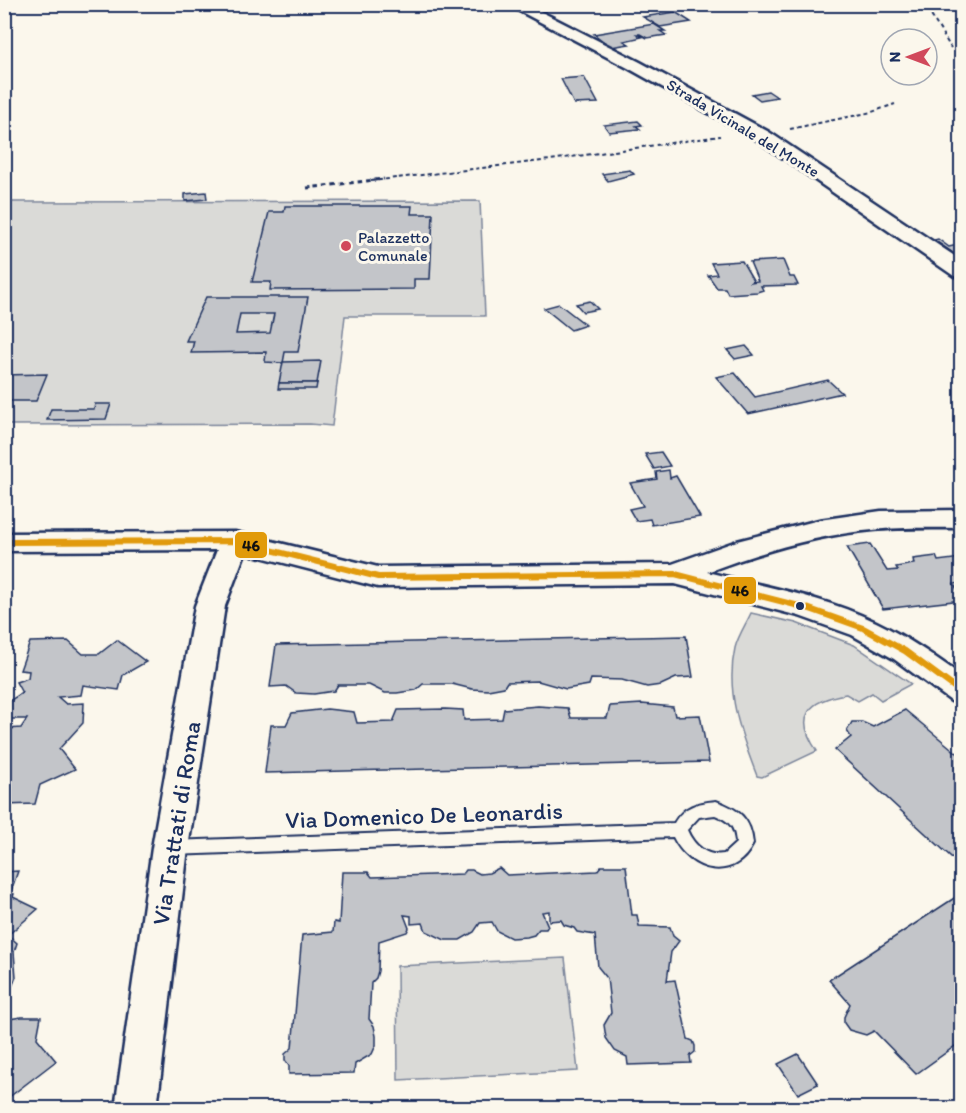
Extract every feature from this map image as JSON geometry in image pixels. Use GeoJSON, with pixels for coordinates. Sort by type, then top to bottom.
{"type":"FeatureCollection","features":[{"type":"Feature","properties":{"kind":"street","name":"Strada Vicinale del Monte"},"geometry":{"type":"LineString","coordinates":[[513,4],[634,65],[758,133],[962,271]]}},
{"type":"Feature","properties":{"kind":"street"},"geometry":{"type":"LineString","coordinates":[[675,574],[738,549],[778,537],[824,528],[872,521],[962,519]]}},
{"type":"Feature","properties":{"kind":"street"},"geometry":{"type":"LineString","coordinates":[[4,542],[235,541],[378,577],[675,574],[807,608],[864,628],[905,651],[962,693]]}},
{"type":"Feature","properties":{"kind":"street","name":"Via Trattati di Roma"},"geometry":{"type":"LineString","coordinates":[[136,1108],[170,848],[210,606],[235,541]]}},
{"type":"Feature","properties":{"kind":"lane","name":"Via Domenico De Leonardis"},"geometry":{"type":"LineString","coordinates":[[170,848],[679,830]]}},
{"type":"Feature","properties":{"kind":"path"},"geometry":{"type":"LineString","coordinates":[[924,4],[951,48]]}},
{"type":"Feature","properties":{"kind":"path"},"geometry":{"type":"LineString","coordinates":[[307,188],[758,133],[872,112],[895,104]]}},
{"type":"Feature","properties":{"kind":"shaded area"},"geometry":{"type":"Polygon","coordinates":[[[480,201],[485,316],[345,316],[332,426],[310,424],[5,425],[5,202],[480,201]]]}},
{"type":"Feature","properties":{"kind":"shaded area"},"geometry":{"type":"Polygon","coordinates":[[[751,613],[796,623],[854,645],[911,684],[881,700],[872,693],[858,701],[846,694],[814,705],[806,719],[806,728],[817,751],[762,777],[757,776],[740,729],[732,681],[735,648],[751,613]]]}},
{"type":"Feature","properties":{"kind":"shaded area"},"geometry":{"type":"Polygon","coordinates":[[[565,958],[578,1071],[398,1080],[397,966],[565,958]]]}},
{"type":"Feature","properties":{"kind":"building"},"geometry":{"type":"Polygon","coordinates":[[[675,12],[691,22],[660,27],[643,17],[675,12]]]}},
{"type":"Feature","properties":{"kind":"building"},"geometry":{"type":"Polygon","coordinates":[[[654,24],[665,31],[660,31],[666,35],[647,38],[637,34],[642,37],[624,41],[629,44],[611,47],[594,34],[654,24]]]}},
{"type":"Feature","properties":{"kind":"building"},"geometry":{"type":"Polygon","coordinates":[[[584,77],[598,103],[574,104],[561,79],[584,77]]]}},
{"type":"Feature","properties":{"kind":"building"},"geometry":{"type":"Polygon","coordinates":[[[768,91],[777,97],[760,100],[752,94],[768,91]]]}},
{"type":"Feature","properties":{"kind":"building"},"geometry":{"type":"Polygon","coordinates":[[[638,121],[642,125],[636,126],[640,129],[609,132],[604,125],[638,121]]]}},
{"type":"Feature","properties":{"kind":"building"},"geometry":{"type":"Polygon","coordinates":[[[630,170],[634,174],[608,181],[602,174],[630,170]]]}},
{"type":"Feature","properties":{"kind":"building"},"geometry":{"type":"Polygon","coordinates":[[[206,192],[207,199],[185,201],[185,194],[206,192]]]}},
{"type":"Feature","properties":{"kind":"building","name":"Palazzetto Comunale"},"geometry":{"type":"Polygon","coordinates":[[[285,206],[412,206],[411,214],[433,214],[430,279],[414,279],[414,289],[270,290],[271,282],[252,282],[269,212],[284,212],[285,206]]]}},
{"type":"Feature","properties":{"kind":"building"},"geometry":{"type":"Polygon","coordinates":[[[938,239],[949,247],[962,244],[962,256],[959,257],[934,240],[938,239]]]}},
{"type":"Feature","properties":{"kind":"building"},"geometry":{"type":"Polygon","coordinates":[[[783,260],[790,277],[794,277],[798,285],[761,286],[763,290],[757,292],[728,294],[725,288],[717,288],[708,275],[717,274],[711,263],[742,261],[753,280],[751,282],[758,281],[750,262],[783,260]]]}},
{"type":"Feature","properties":{"kind":"building"},"geometry":{"type":"Polygon","coordinates":[[[206,297],[308,297],[298,352],[285,352],[283,363],[265,362],[266,352],[191,353],[194,341],[186,341],[206,297]],[[240,314],[236,334],[270,333],[274,314],[240,314]]]}},
{"type":"Feature","properties":{"kind":"building"},"geometry":{"type":"Polygon","coordinates":[[[590,301],[598,309],[583,312],[576,304],[590,301]]]}},
{"type":"Feature","properties":{"kind":"building"},"geometry":{"type":"Polygon","coordinates":[[[559,304],[586,325],[571,330],[544,308],[559,304]]]}},
{"type":"Feature","properties":{"kind":"building"},"geometry":{"type":"Polygon","coordinates":[[[746,346],[754,355],[735,359],[727,350],[746,346]]]}},
{"type":"Feature","properties":{"kind":"building"},"geometry":{"type":"Polygon","coordinates":[[[321,361],[317,383],[279,383],[283,362],[321,361]]]}},
{"type":"Feature","properties":{"kind":"building"},"geometry":{"type":"Polygon","coordinates":[[[735,373],[755,397],[828,380],[842,393],[748,414],[716,377],[735,373]]]}},
{"type":"Feature","properties":{"kind":"building"},"geometry":{"type":"Polygon","coordinates":[[[47,374],[36,401],[4,401],[4,375],[47,374]]]}},
{"type":"Feature","properties":{"kind":"building"},"geometry":{"type":"Polygon","coordinates":[[[279,383],[317,383],[316,389],[278,389],[279,383]]]}},
{"type":"Feature","properties":{"kind":"building"},"geometry":{"type":"Polygon","coordinates":[[[95,404],[111,404],[106,419],[47,420],[51,409],[94,409],[95,404]]]}},
{"type":"Feature","properties":{"kind":"building"},"geometry":{"type":"Polygon","coordinates":[[[661,452],[670,466],[654,469],[645,454],[661,452]]]}},
{"type":"Feature","properties":{"kind":"building"},"geometry":{"type":"Polygon","coordinates":[[[669,470],[670,478],[676,476],[700,517],[652,525],[650,519],[636,521],[629,509],[643,506],[630,483],[657,479],[656,472],[669,470]]]}},
{"type":"Feature","properties":{"kind":"building"},"geometry":{"type":"Polygon","coordinates":[[[870,544],[887,571],[914,564],[913,559],[936,556],[938,561],[961,558],[962,583],[954,584],[958,591],[962,591],[962,600],[883,609],[847,547],[870,544]]]}},
{"type":"Feature","properties":{"kind":"building"},"geometry":{"type":"Polygon","coordinates":[[[686,636],[693,677],[676,678],[661,685],[647,687],[622,680],[591,679],[589,685],[566,689],[538,681],[507,682],[504,687],[488,690],[452,684],[423,684],[416,690],[397,693],[385,693],[369,685],[338,685],[334,691],[314,694],[296,693],[286,686],[270,687],[276,645],[686,636]]]}},
{"type":"Feature","properties":{"kind":"building"},"geometry":{"type":"Polygon","coordinates":[[[117,640],[146,662],[123,675],[119,690],[83,685],[81,695],[58,697],[66,704],[84,703],[83,723],[59,749],[75,769],[40,785],[35,804],[4,805],[4,736],[7,729],[21,728],[27,719],[4,719],[4,706],[22,693],[16,682],[28,678],[29,671],[20,670],[30,642],[68,641],[83,654],[99,654],[117,640]]]}},
{"type":"Feature","properties":{"kind":"building"},"geometry":{"type":"Polygon","coordinates":[[[642,704],[673,707],[675,716],[700,715],[709,762],[265,773],[271,725],[286,725],[292,713],[327,709],[354,712],[357,723],[393,722],[398,710],[445,709],[463,710],[464,720],[502,719],[504,709],[538,706],[568,708],[571,718],[607,718],[610,706],[642,704]]]}},
{"type":"Feature","properties":{"kind":"building"},"geometry":{"type":"Polygon","coordinates":[[[905,710],[962,757],[962,867],[835,750],[851,737],[847,731],[852,722],[862,722],[873,727],[905,710]]]}},
{"type":"Feature","properties":{"kind":"building"},"geometry":{"type":"Polygon","coordinates":[[[601,866],[626,866],[632,915],[637,915],[639,926],[670,927],[673,936],[679,941],[671,952],[667,981],[675,980],[688,1039],[693,1041],[695,1046],[695,1052],[690,1056],[691,1063],[628,1065],[627,1057],[615,1051],[606,1038],[604,1025],[611,1013],[607,978],[598,967],[595,935],[577,932],[574,928],[564,925],[561,920],[549,921],[549,911],[542,912],[548,926],[546,929],[539,929],[534,935],[511,938],[497,931],[492,922],[480,923],[474,932],[460,940],[445,940],[426,931],[423,923],[411,924],[411,916],[404,915],[409,928],[407,932],[379,941],[378,971],[371,983],[369,1019],[374,1026],[376,1036],[376,1045],[372,1054],[355,1064],[354,1073],[289,1074],[285,1054],[292,1048],[302,935],[333,932],[334,922],[339,923],[342,872],[368,872],[372,877],[463,874],[466,870],[480,874],[499,868],[507,875],[597,871],[601,866]]]}},
{"type":"Feature","properties":{"kind":"building"},"geometry":{"type":"Polygon","coordinates":[[[18,871],[10,894],[14,894],[13,897],[38,909],[8,935],[17,943],[14,952],[16,977],[7,999],[4,999],[4,872],[18,871]]]}},
{"type":"Feature","properties":{"kind":"building"},"geometry":{"type":"Polygon","coordinates":[[[962,893],[962,1041],[916,1074],[874,1031],[866,1035],[849,1030],[844,1023],[844,1017],[850,1004],[829,980],[962,893]]]}},
{"type":"Feature","properties":{"kind":"building"},"geometry":{"type":"Polygon","coordinates":[[[41,1017],[37,1038],[56,1061],[4,1101],[4,1020],[41,1017]]]}},
{"type":"Feature","properties":{"kind":"building"},"geometry":{"type":"Polygon","coordinates":[[[798,1054],[818,1084],[798,1094],[778,1064],[798,1054]]]}},
{"type":"Feature","properties":{"kind":"transit line","name":"46"},"geometry":{"type":"LineString","coordinates":[[4,542],[235,541],[378,577],[675,574],[807,608],[863,628],[905,651],[962,693]]}},
{"type":"Feature","properties":{"kind":"place","name":"Palazzetto Comunale"},"geometry":{"type":"Point","coordinates":[346,246]}}]}
